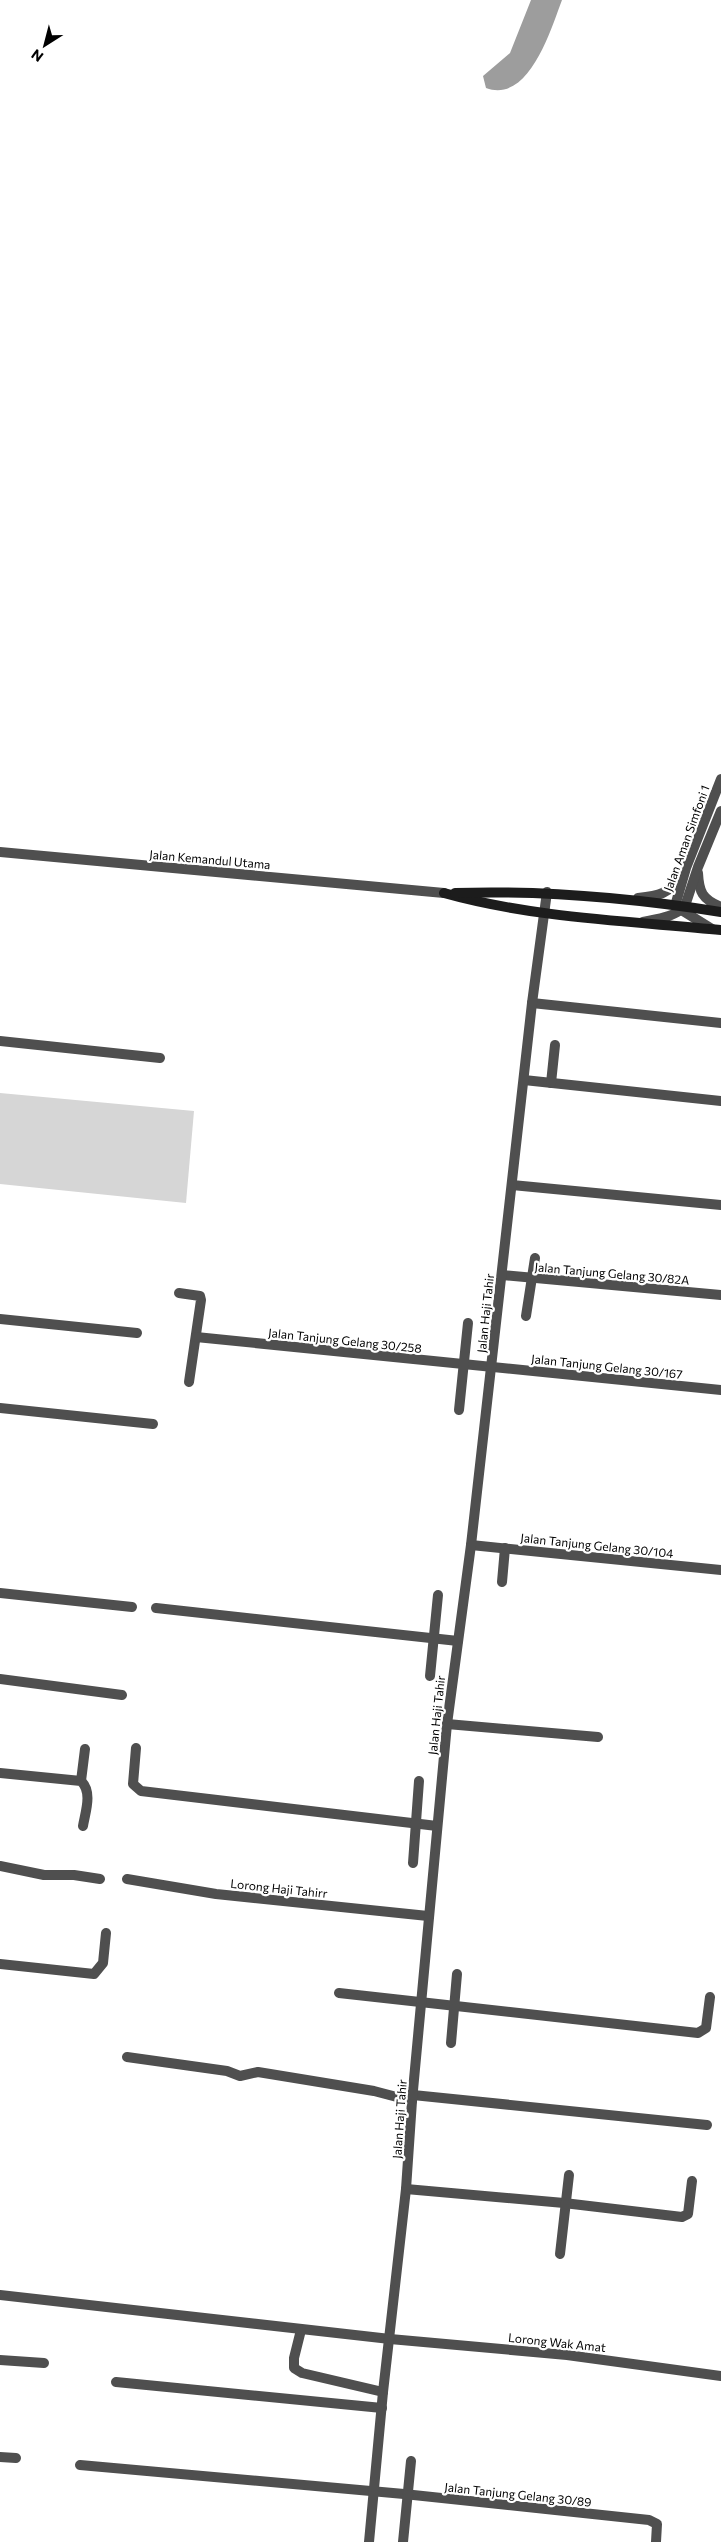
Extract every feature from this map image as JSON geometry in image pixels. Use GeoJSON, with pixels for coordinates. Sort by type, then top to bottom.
{"type":"FeatureCollection","features":[{"type":"Feature","properties":{"kind":"street","name":"Jalan Aman Simfoni 1"},"geometry":{"type":"LineString","coordinates":[[680,908],[686,868],[721,778]]}},
{"type":"Feature","properties":{"kind":"street","name":"Jalan Aman Simfoni 1"},"geometry":{"type":"LineString","coordinates":[[680,908],[721,811]]}},
{"type":"Feature","properties":{"kind":"street","name":"Jalan Kemandul Utama"},"geometry":{"type":"LineString","coordinates":[[0,852],[444,893]]}},
{"type":"Feature","properties":{"kind":"street"},"geometry":{"type":"LineString","coordinates":[[698,866],[698,889],[709,902],[721,907]]}},
{"type":"Feature","properties":{"kind":"street"},"geometry":{"type":"LineString","coordinates":[[629,898],[658,896],[669,891],[686,868]]}},
{"type":"Feature","properties":{"kind":"street"},"geometry":{"type":"LineString","coordinates":[[444,893],[547,892],[629,898],[680,908],[721,912]]}},
{"type":"Feature","properties":{"kind":"street","name":"Jalan Haji Tahir"},"geometry":{"type":"LineString","coordinates":[[368,2542],[406,2188],[428,1916],[447,1724],[471,1545],[532,1003],[547,892]]}},
{"type":"Feature","properties":{"kind":"street"},"geometry":{"type":"LineString","coordinates":[[444,893],[484,904],[716,930]]}},
{"type":"Feature","properties":{"kind":"street"},"geometry":{"type":"LineString","coordinates":[[643,922],[680,908]]}},
{"type":"Feature","properties":{"kind":"street"},"geometry":{"type":"LineString","coordinates":[[680,908],[716,930]]}},
{"type":"Feature","properties":{"kind":"street"},"geometry":{"type":"LineString","coordinates":[[532,1003],[721,1024]]}},
{"type":"Feature","properties":{"kind":"street"},"geometry":{"type":"LineString","coordinates":[[0,1041],[160,1058]]}},
{"type":"Feature","properties":{"kind":"street"},"geometry":{"type":"LineString","coordinates":[[551,1083],[555,1045]]}},
{"type":"Feature","properties":{"kind":"street"},"geometry":{"type":"LineString","coordinates":[[524,1080],[721,1101]]}},
{"type":"Feature","properties":{"kind":"street"},"geometry":{"type":"LineString","coordinates":[[512,1185],[721,1205]]}},
{"type":"Feature","properties":{"kind":"street"},"geometry":{"type":"LineString","coordinates":[[526,1316],[535,1258]]}},
{"type":"Feature","properties":{"kind":"street","name":"Jalan Tanjung Gelang 30/82A"},"geometry":{"type":"LineString","coordinates":[[502,1275],[721,1295]]}},
{"type":"Feature","properties":{"kind":"street"},"geometry":{"type":"LineString","coordinates":[[180,1293],[200,1296],[189,1382]]}},
{"type":"Feature","properties":{"kind":"street"},"geometry":{"type":"LineString","coordinates":[[0,1319],[137,1333]]}},
{"type":"Feature","properties":{"kind":"street"},"geometry":{"type":"LineString","coordinates":[[459,1410],[468,1323]]}},
{"type":"Feature","properties":{"kind":"street","name":"Jalan Tanjung Gelang 30/258"},"geometry":{"type":"LineString","coordinates":[[196,1337],[491,1367]]}},
{"type":"Feature","properties":{"kind":"street","name":"Jalan Tanjung Gelang 30/167"},"geometry":{"type":"LineString","coordinates":[[491,1367],[721,1390]]}},
{"type":"Feature","properties":{"kind":"street"},"geometry":{"type":"LineString","coordinates":[[0,1408],[153,1424]]}},
{"type":"Feature","properties":{"kind":"street","name":"Jalan Tanjung Gelang 30/104"},"geometry":{"type":"LineString","coordinates":[[471,1545],[721,1570]]}},
{"type":"Feature","properties":{"kind":"street"},"geometry":{"type":"LineString","coordinates":[[502,1582],[505,1548]]}},
{"type":"Feature","properties":{"kind":"street"},"geometry":{"type":"LineString","coordinates":[[0,1593],[132,1607]]}},
{"type":"Feature","properties":{"kind":"street"},"geometry":{"type":"LineString","coordinates":[[430,1676],[438,1595]]}},
{"type":"Feature","properties":{"kind":"street"},"geometry":{"type":"LineString","coordinates":[[156,1608],[458,1641]]}},
{"type":"Feature","properties":{"kind":"street"},"geometry":{"type":"LineString","coordinates":[[0,1679],[122,1695]]}},
{"type":"Feature","properties":{"kind":"street"},"geometry":{"type":"LineString","coordinates":[[447,1724],[598,1736]]}},
{"type":"Feature","properties":{"kind":"street"},"geometry":{"type":"LineString","coordinates":[[136,1748],[133,1784],[140,1791],[437,1826]]}},
{"type":"Feature","properties":{"kind":"street"},"geometry":{"type":"LineString","coordinates":[[82,1782],[85,1749]]}},
{"type":"Feature","properties":{"kind":"street"},"geometry":{"type":"LineString","coordinates":[[0,1773],[82,1782],[86,1786],[88,1793],[83,1826]]}},
{"type":"Feature","properties":{"kind":"street"},"geometry":{"type":"LineString","coordinates":[[412,1864],[419,1781]]}},
{"type":"Feature","properties":{"kind":"street"},"geometry":{"type":"LineString","coordinates":[[0,1866],[44,1875],[74,1875],[100,1879]]}},
{"type":"Feature","properties":{"kind":"street","name":"Lorong Haji Tahirr"},"geometry":{"type":"LineString","coordinates":[[127,1879],[216,1894],[428,1916]]}},
{"type":"Feature","properties":{"kind":"street"},"geometry":{"type":"LineString","coordinates":[[0,1964],[94,1974],[103,1963],[106,1933]]}},
{"type":"Feature","properties":{"kind":"street"},"geometry":{"type":"LineString","coordinates":[[451,2043],[457,1974]]}},
{"type":"Feature","properties":{"kind":"street"},"geometry":{"type":"LineString","coordinates":[[339,1993],[698,2033],[706,2028],[710,1997]]}},
{"type":"Feature","properties":{"kind":"street"},"geometry":{"type":"LineString","coordinates":[[127,2057],[227,2072],[240,2076],[258,2072],[412,2098],[707,2125]]}},
{"type":"Feature","properties":{"kind":"street"},"geometry":{"type":"LineString","coordinates":[[560,2254],[564,2203],[569,2175]]}},
{"type":"Feature","properties":{"kind":"street"},"geometry":{"type":"LineString","coordinates":[[406,2188],[564,2203],[682,2217],[688,2214],[692,2181]]}},
{"type":"Feature","properties":{"kind":"street","name":"Lorong Wak Amat"},"geometry":{"type":"LineString","coordinates":[[0,2295],[301,2330],[567,2355],[721,2376]]}},
{"type":"Feature","properties":{"kind":"street"},"geometry":{"type":"LineString","coordinates":[[301,2330],[294,2358],[294,2368],[302,2373],[383,2392]]}},
{"type":"Feature","properties":{"kind":"street"},"geometry":{"type":"LineString","coordinates":[[0,2360],[44,2363]]}},
{"type":"Feature","properties":{"kind":"street"},"geometry":{"type":"LineString","coordinates":[[116,2382],[382,2408]]}},
{"type":"Feature","properties":{"kind":"street"},"geometry":{"type":"LineString","coordinates":[[0,2457],[16,2458]]}},
{"type":"Feature","properties":{"kind":"street"},"geometry":{"type":"LineString","coordinates":[[403,2542],[410,2461]]}},
{"type":"Feature","properties":{"kind":"street","name":"Jalan Tanjung Gelang 30/89"},"geometry":{"type":"LineString","coordinates":[[80,2465],[407,2494],[649,2520],[657,2524],[656,2542]]}},
{"type":"Feature","properties":{"kind":"shaded area"},"geometry":{"type":"Polygon","coordinates":[[[531,0],[562,0],[552,28],[536,61],[526,75],[514,85],[501,90],[486,88],[483,76],[510,53],[531,0]]]}},
{"type":"Feature","properties":{"kind":"shaded area"},"geometry":{"type":"Polygon","coordinates":[[[0,1093],[194,1111],[186,1203],[0,1184],[0,1093]]]}}]}
